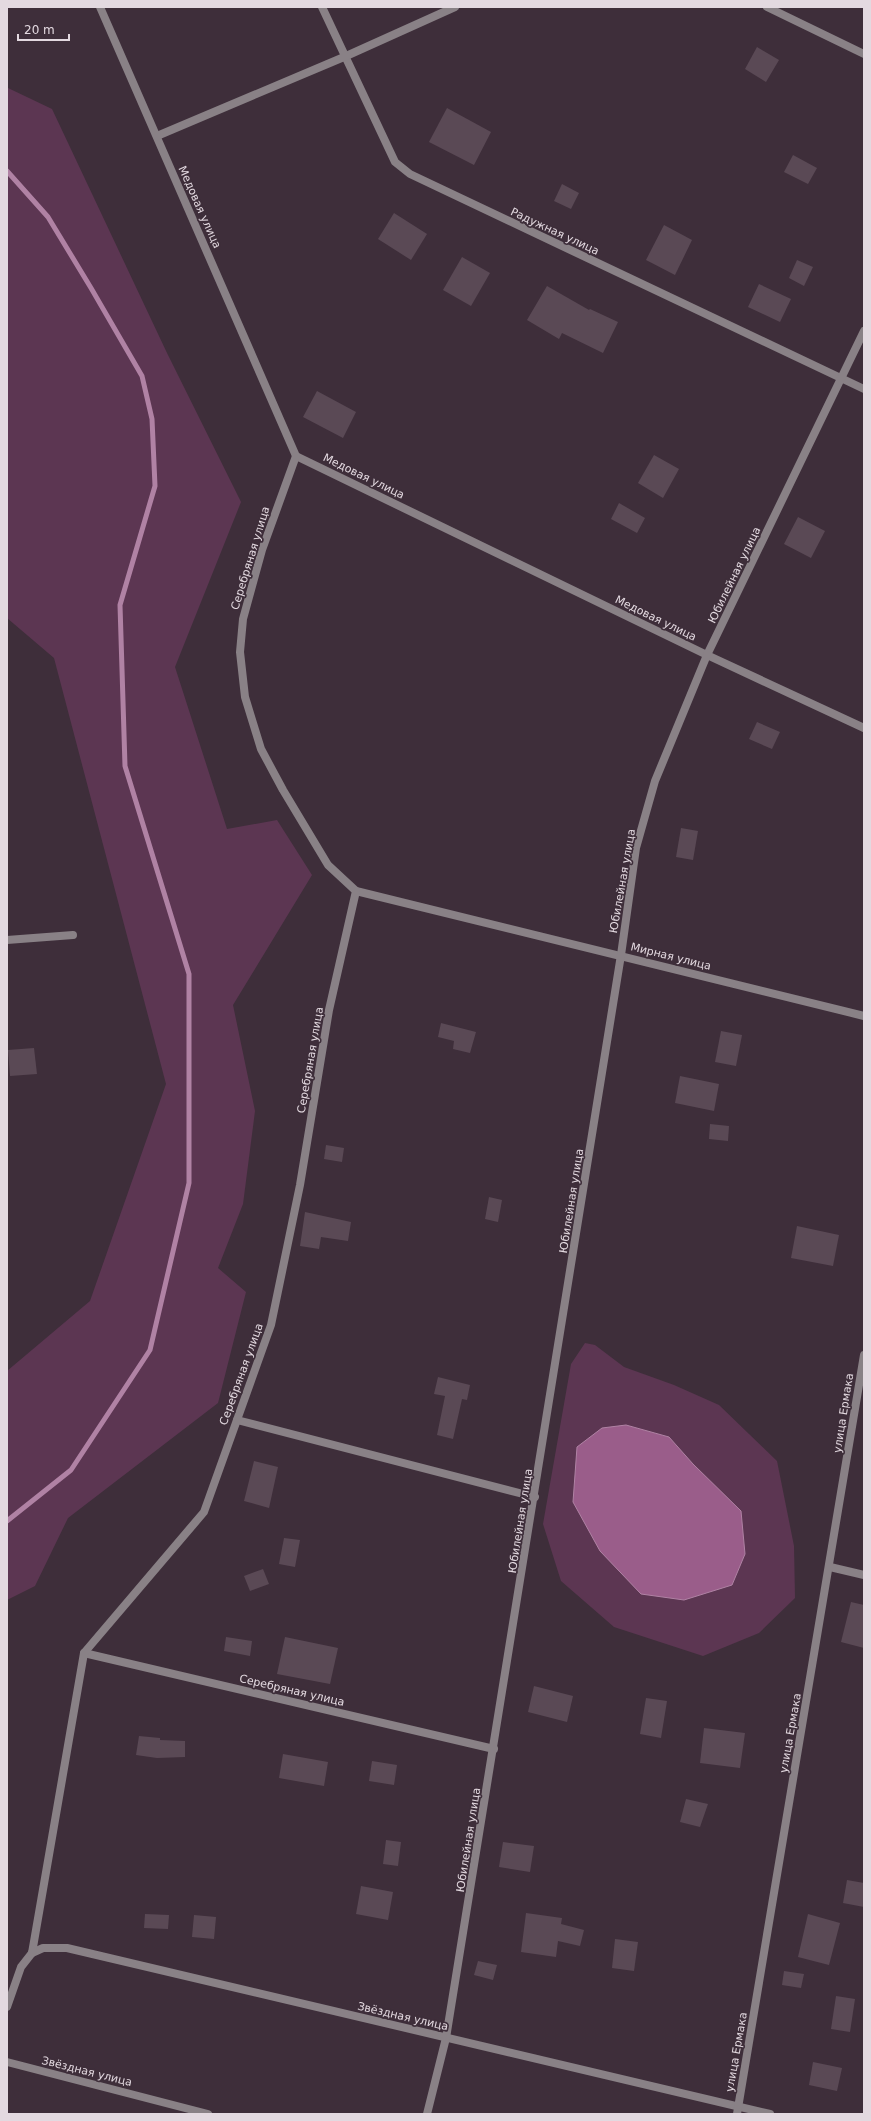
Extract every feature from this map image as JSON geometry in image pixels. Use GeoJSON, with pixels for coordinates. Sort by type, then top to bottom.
{"type":"FeatureCollection","features":[{"type":"Feature","properties":{"kind":"street","name":"Медовая улица"},"geometry":{"type":"LineString","coordinates":[[100,7],[296,456],[707,655],[864,728]]}},
{"type":"Feature","properties":{"kind":"street","name":"Радужная улица"},"geometry":{"type":"LineString","coordinates":[[322,7],[344,57],[395,162],[410,174],[864,389]]}},
{"type":"Feature","properties":{"kind":"street"},"geometry":{"type":"LineString","coordinates":[[157,136],[344,57],[455,7]]}},
{"type":"Feature","properties":{"kind":"street"},"geometry":{"type":"LineString","coordinates":[[767,7],[864,54]]}},
{"type":"Feature","properties":{"kind":"street","name":"Юбилейная улица"},"geometry":{"type":"LineString","coordinates":[[427,2114],[446,2038],[494,1750],[621,955],[636,848],[655,781],[707,655],[864,331]]}},
{"type":"Feature","properties":{"kind":"street","name":"Серебряная улица"},"geometry":{"type":"LineString","coordinates":[[296,456],[262,550],[242,620],[240,652],[245,697],[261,749],[283,790],[328,865],[356,891],[329,1010],[300,1185],[271,1325],[204,1512],[84,1653],[494,1750]]}},
{"type":"Feature","properties":{"kind":"street","name":"Мирная улица"},"geometry":{"type":"LineString","coordinates":[[356,891],[864,1016]]}},
{"type":"Feature","properties":{"kind":"street"},"geometry":{"type":"LineString","coordinates":[[7,940],[73,936]]}},
{"type":"Feature","properties":{"kind":"street","name":"улица Ермака"},"geometry":{"type":"LineString","coordinates":[[737,2110],[830,1566],[864,1355]]}},
{"type":"Feature","properties":{"kind":"street"},"geometry":{"type":"LineString","coordinates":[[237,1420],[534,1497]]}},
{"type":"Feature","properties":{"kind":"street"},"geometry":{"type":"LineString","coordinates":[[830,1566],[864,1575]]}},
{"type":"Feature","properties":{"kind":"street"},"geometry":{"type":"LineString","coordinates":[[7,2007],[21,1967],[32,1954],[84,1653]]}},
{"type":"Feature","properties":{"kind":"street","name":"Звёздная улица"},"geometry":{"type":"LineString","coordinates":[[32,1954],[43,1948],[67,1948],[446,2038],[737,2110],[770,2114]]}},
{"type":"Feature","properties":{"kind":"street","name":"Звёздная улица"},"geometry":{"type":"LineString","coordinates":[[7,2062],[208,2114]]}},
{"type":"Feature","properties":{"kind":"shaded area"},"geometry":{"type":"Polygon","coordinates":[[[7,84],[8,88],[52,109],[167,353],[241,502],[175,667],[227,829],[277,820],[312,875],[233,1005],[255,1111],[243,1204],[218,1268],[246,1292],[218,1403],[68,1518],[35,1586],[7,1600],[7,1371],[90,1301],[166,1084],[54,658],[7,618],[7,84]]]}},
{"type":"Feature","properties":{"kind":"shaded area"},"geometry":{"type":"Polygon","coordinates":[[[585,1343],[595,1345],[624,1367],[674,1385],[719,1405],[777,1461],[794,1546],[795,1598],[759,1633],[703,1656],[614,1627],[561,1581],[543,1524],[571,1364],[585,1343]],[[626,1425],[693,1464],[669,1437],[626,1425]]]}},
{"type":"Feature","properties":{"kind":"shaded area"},"geometry":{"type":"Polygon","coordinates":[[[626,1425],[669,1437],[693,1464],[741,1511],[745,1554],[732,1585],[684,1600],[641,1594],[600,1551],[573,1502],[577,1447],[602,1428],[626,1425]]]}},
{"type":"Feature","properties":{"kind":"building"},"geometry":{"type":"Polygon","coordinates":[[[757,47],[779,60],[766,82],[745,69],[757,47]]]}},
{"type":"Feature","properties":{"kind":"building"},"geometry":{"type":"Polygon","coordinates":[[[447,108],[491,132],[474,165],[429,142],[447,108]]]}},
{"type":"Feature","properties":{"kind":"building"},"geometry":{"type":"Polygon","coordinates":[[[793,155],[817,168],[808,184],[784,172],[793,155]]]}},
{"type":"Feature","properties":{"kind":"building"},"geometry":{"type":"Polygon","coordinates":[[[562,184],[579,193],[571,209],[554,201],[562,184]]]}},
{"type":"Feature","properties":{"kind":"building"},"geometry":{"type":"Polygon","coordinates":[[[394,213],[427,234],[411,260],[378,239],[394,213]]]}},
{"type":"Feature","properties":{"kind":"building"},"geometry":{"type":"Polygon","coordinates":[[[664,225],[692,240],[675,275],[646,260],[664,225]]]}},
{"type":"Feature","properties":{"kind":"building"},"geometry":{"type":"Polygon","coordinates":[[[462,257],[490,273],[471,306],[443,290],[462,257]]]}},
{"type":"Feature","properties":{"kind":"building"},"geometry":{"type":"Polygon","coordinates":[[[797,260],[813,267],[804,286],[789,278],[797,260]]]}},
{"type":"Feature","properties":{"kind":"building"},"geometry":{"type":"Polygon","coordinates":[[[759,284],[791,299],[780,322],[748,307],[759,284]]]}},
{"type":"Feature","properties":{"kind":"building"},"geometry":{"type":"Polygon","coordinates":[[[547,286],[589,310],[590,309],[618,322],[603,353],[562,333],[559,339],[527,320],[547,286]]]}},
{"type":"Feature","properties":{"kind":"building"},"geometry":{"type":"Polygon","coordinates":[[[317,391],[356,412],[343,438],[303,417],[317,391]]]}},
{"type":"Feature","properties":{"kind":"building"},"geometry":{"type":"Polygon","coordinates":[[[654,455],[679,469],[663,498],[638,483],[654,455]]]}},
{"type":"Feature","properties":{"kind":"building"},"geometry":{"type":"Polygon","coordinates":[[[619,503],[645,518],[637,533],[611,519],[619,503]]]}},
{"type":"Feature","properties":{"kind":"building"},"geometry":{"type":"Polygon","coordinates":[[[798,517],[825,531],[811,558],[784,544],[798,517]]]}},
{"type":"Feature","properties":{"kind":"building"},"geometry":{"type":"Polygon","coordinates":[[[757,722],[780,732],[772,749],[749,739],[757,722]]]}},
{"type":"Feature","properties":{"kind":"building"},"geometry":{"type":"Polygon","coordinates":[[[681,828],[698,831],[693,860],[676,857],[681,828]]]}},
{"type":"Feature","properties":{"kind":"building"},"geometry":{"type":"Polygon","coordinates":[[[441,1023],[476,1032],[470,1053],[453,1049],[454,1041],[438,1037],[441,1023]]]}},
{"type":"Feature","properties":{"kind":"building"},"geometry":{"type":"Polygon","coordinates":[[[721,1031],[742,1035],[736,1066],[715,1062],[721,1031]]]}},
{"type":"Feature","properties":{"kind":"building"},"geometry":{"type":"Polygon","coordinates":[[[34,1048],[37,1074],[10,1076],[8,1050],[34,1048]]]}},
{"type":"Feature","properties":{"kind":"building"},"geometry":{"type":"Polygon","coordinates":[[[680,1076],[719,1084],[714,1111],[675,1103],[680,1076]]]}},
{"type":"Feature","properties":{"kind":"building"},"geometry":{"type":"Polygon","coordinates":[[[710,1124],[729,1126],[728,1141],[709,1139],[710,1124]]]}},
{"type":"Feature","properties":{"kind":"building"},"geometry":{"type":"Polygon","coordinates":[[[326,1145],[344,1148],[342,1162],[324,1159],[326,1145]]]}},
{"type":"Feature","properties":{"kind":"building"},"geometry":{"type":"Polygon","coordinates":[[[489,1197],[502,1200],[498,1222],[485,1219],[489,1197]]]}},
{"type":"Feature","properties":{"kind":"building"},"geometry":{"type":"Polygon","coordinates":[[[305,1212],[351,1222],[348,1241],[321,1237],[319,1249],[300,1246],[305,1212]]]}},
{"type":"Feature","properties":{"kind":"building"},"geometry":{"type":"Polygon","coordinates":[[[797,1226],[839,1235],[833,1266],[791,1258],[797,1226]]]}},
{"type":"Feature","properties":{"kind":"building"},"geometry":{"type":"Polygon","coordinates":[[[438,1377],[470,1385],[467,1400],[462,1399],[453,1439],[437,1435],[445,1396],[434,1394],[438,1377]]]}},
{"type":"Feature","properties":{"kind":"building"},"geometry":{"type":"Polygon","coordinates":[[[254,1461],[278,1467],[269,1508],[244,1501],[254,1461]]]}},
{"type":"Feature","properties":{"kind":"building"},"geometry":{"type":"Polygon","coordinates":[[[284,1538],[300,1540],[295,1567],[279,1564],[284,1538]]]}},
{"type":"Feature","properties":{"kind":"building"},"geometry":{"type":"Polygon","coordinates":[[[263,1569],[269,1584],[250,1591],[244,1576],[263,1569]]]}},
{"type":"Feature","properties":{"kind":"building"},"geometry":{"type":"Polygon","coordinates":[[[851,1602],[864,1605],[864,1648],[841,1642],[851,1602]]]}},
{"type":"Feature","properties":{"kind":"building"},"geometry":{"type":"Polygon","coordinates":[[[226,1637],[252,1641],[250,1656],[224,1651],[226,1637]]]}},
{"type":"Feature","properties":{"kind":"building"},"geometry":{"type":"Polygon","coordinates":[[[285,1637],[338,1648],[330,1684],[277,1674],[285,1637]]]}},
{"type":"Feature","properties":{"kind":"building"},"geometry":{"type":"Polygon","coordinates":[[[534,1686],[573,1696],[567,1722],[528,1712],[534,1686]]]}},
{"type":"Feature","properties":{"kind":"building"},"geometry":{"type":"Polygon","coordinates":[[[646,1698],[667,1701],[661,1738],[640,1734],[646,1698]]]}},
{"type":"Feature","properties":{"kind":"building"},"geometry":{"type":"Polygon","coordinates":[[[704,1728],[745,1733],[740,1768],[700,1763],[704,1728]]]}},
{"type":"Feature","properties":{"kind":"building"},"geometry":{"type":"Polygon","coordinates":[[[139,1736],[160,1738],[160,1740],[185,1741],[185,1757],[157,1758],[136,1755],[139,1736]]]}},
{"type":"Feature","properties":{"kind":"building"},"geometry":{"type":"Polygon","coordinates":[[[283,1754],[328,1762],[324,1786],[279,1778],[283,1754]]]}},
{"type":"Feature","properties":{"kind":"building"},"geometry":{"type":"Polygon","coordinates":[[[372,1761],[397,1765],[394,1785],[369,1781],[372,1761]]]}},
{"type":"Feature","properties":{"kind":"building"},"geometry":{"type":"Polygon","coordinates":[[[686,1799],[708,1804],[700,1827],[680,1822],[686,1799]]]}},
{"type":"Feature","properties":{"kind":"building"},"geometry":{"type":"Polygon","coordinates":[[[386,1840],[401,1842],[398,1866],[383,1864],[386,1840]]]}},
{"type":"Feature","properties":{"kind":"building"},"geometry":{"type":"Polygon","coordinates":[[[503,1842],[534,1846],[530,1872],[499,1867],[503,1842]]]}},
{"type":"Feature","properties":{"kind":"building"},"geometry":{"type":"Polygon","coordinates":[[[847,1880],[864,1883],[864,1907],[843,1903],[847,1880]]]}},
{"type":"Feature","properties":{"kind":"building"},"geometry":{"type":"Polygon","coordinates":[[[361,1886],[393,1892],[388,1920],[356,1914],[361,1886]]]}},
{"type":"Feature","properties":{"kind":"building"},"geometry":{"type":"Polygon","coordinates":[[[526,1913],[562,1918],[561,1924],[584,1930],[580,1946],[558,1941],[556,1957],[521,1952],[526,1913]]]}},
{"type":"Feature","properties":{"kind":"building"},"geometry":{"type":"Polygon","coordinates":[[[145,1914],[169,1915],[168,1929],[144,1928],[145,1914]]]}},
{"type":"Feature","properties":{"kind":"building"},"geometry":{"type":"Polygon","coordinates":[[[808,1914],[840,1923],[829,1965],[798,1957],[808,1914]]]}},
{"type":"Feature","properties":{"kind":"building"},"geometry":{"type":"Polygon","coordinates":[[[194,1915],[216,1917],[214,1939],[192,1937],[194,1915]]]}},
{"type":"Feature","properties":{"kind":"building"},"geometry":{"type":"Polygon","coordinates":[[[615,1939],[638,1942],[634,1971],[612,1968],[615,1939]]]}},
{"type":"Feature","properties":{"kind":"building"},"geometry":{"type":"Polygon","coordinates":[[[478,1961],[497,1965],[493,1980],[474,1975],[478,1961]]]}},
{"type":"Feature","properties":{"kind":"building"},"geometry":{"type":"Polygon","coordinates":[[[784,1971],[804,1974],[801,1988],[782,1985],[784,1971]]]}},
{"type":"Feature","properties":{"kind":"building"},"geometry":{"type":"Polygon","coordinates":[[[836,1996],[855,1999],[850,2032],[831,2029],[836,1996]]]}},
{"type":"Feature","properties":{"kind":"building"},"geometry":{"type":"Polygon","coordinates":[[[813,2062],[842,2068],[837,2091],[809,2085],[813,2062]]]}},
{"type":"Feature","properties":{"kind":"waterway"},"geometry":{"type":"LineString","coordinates":[[7,171],[48,217],[91,288],[142,376],[152,419],[155,486],[120,605],[125,766],[189,974],[189,1183],[150,1350],[71,1470],[7,1521]]}}]}
